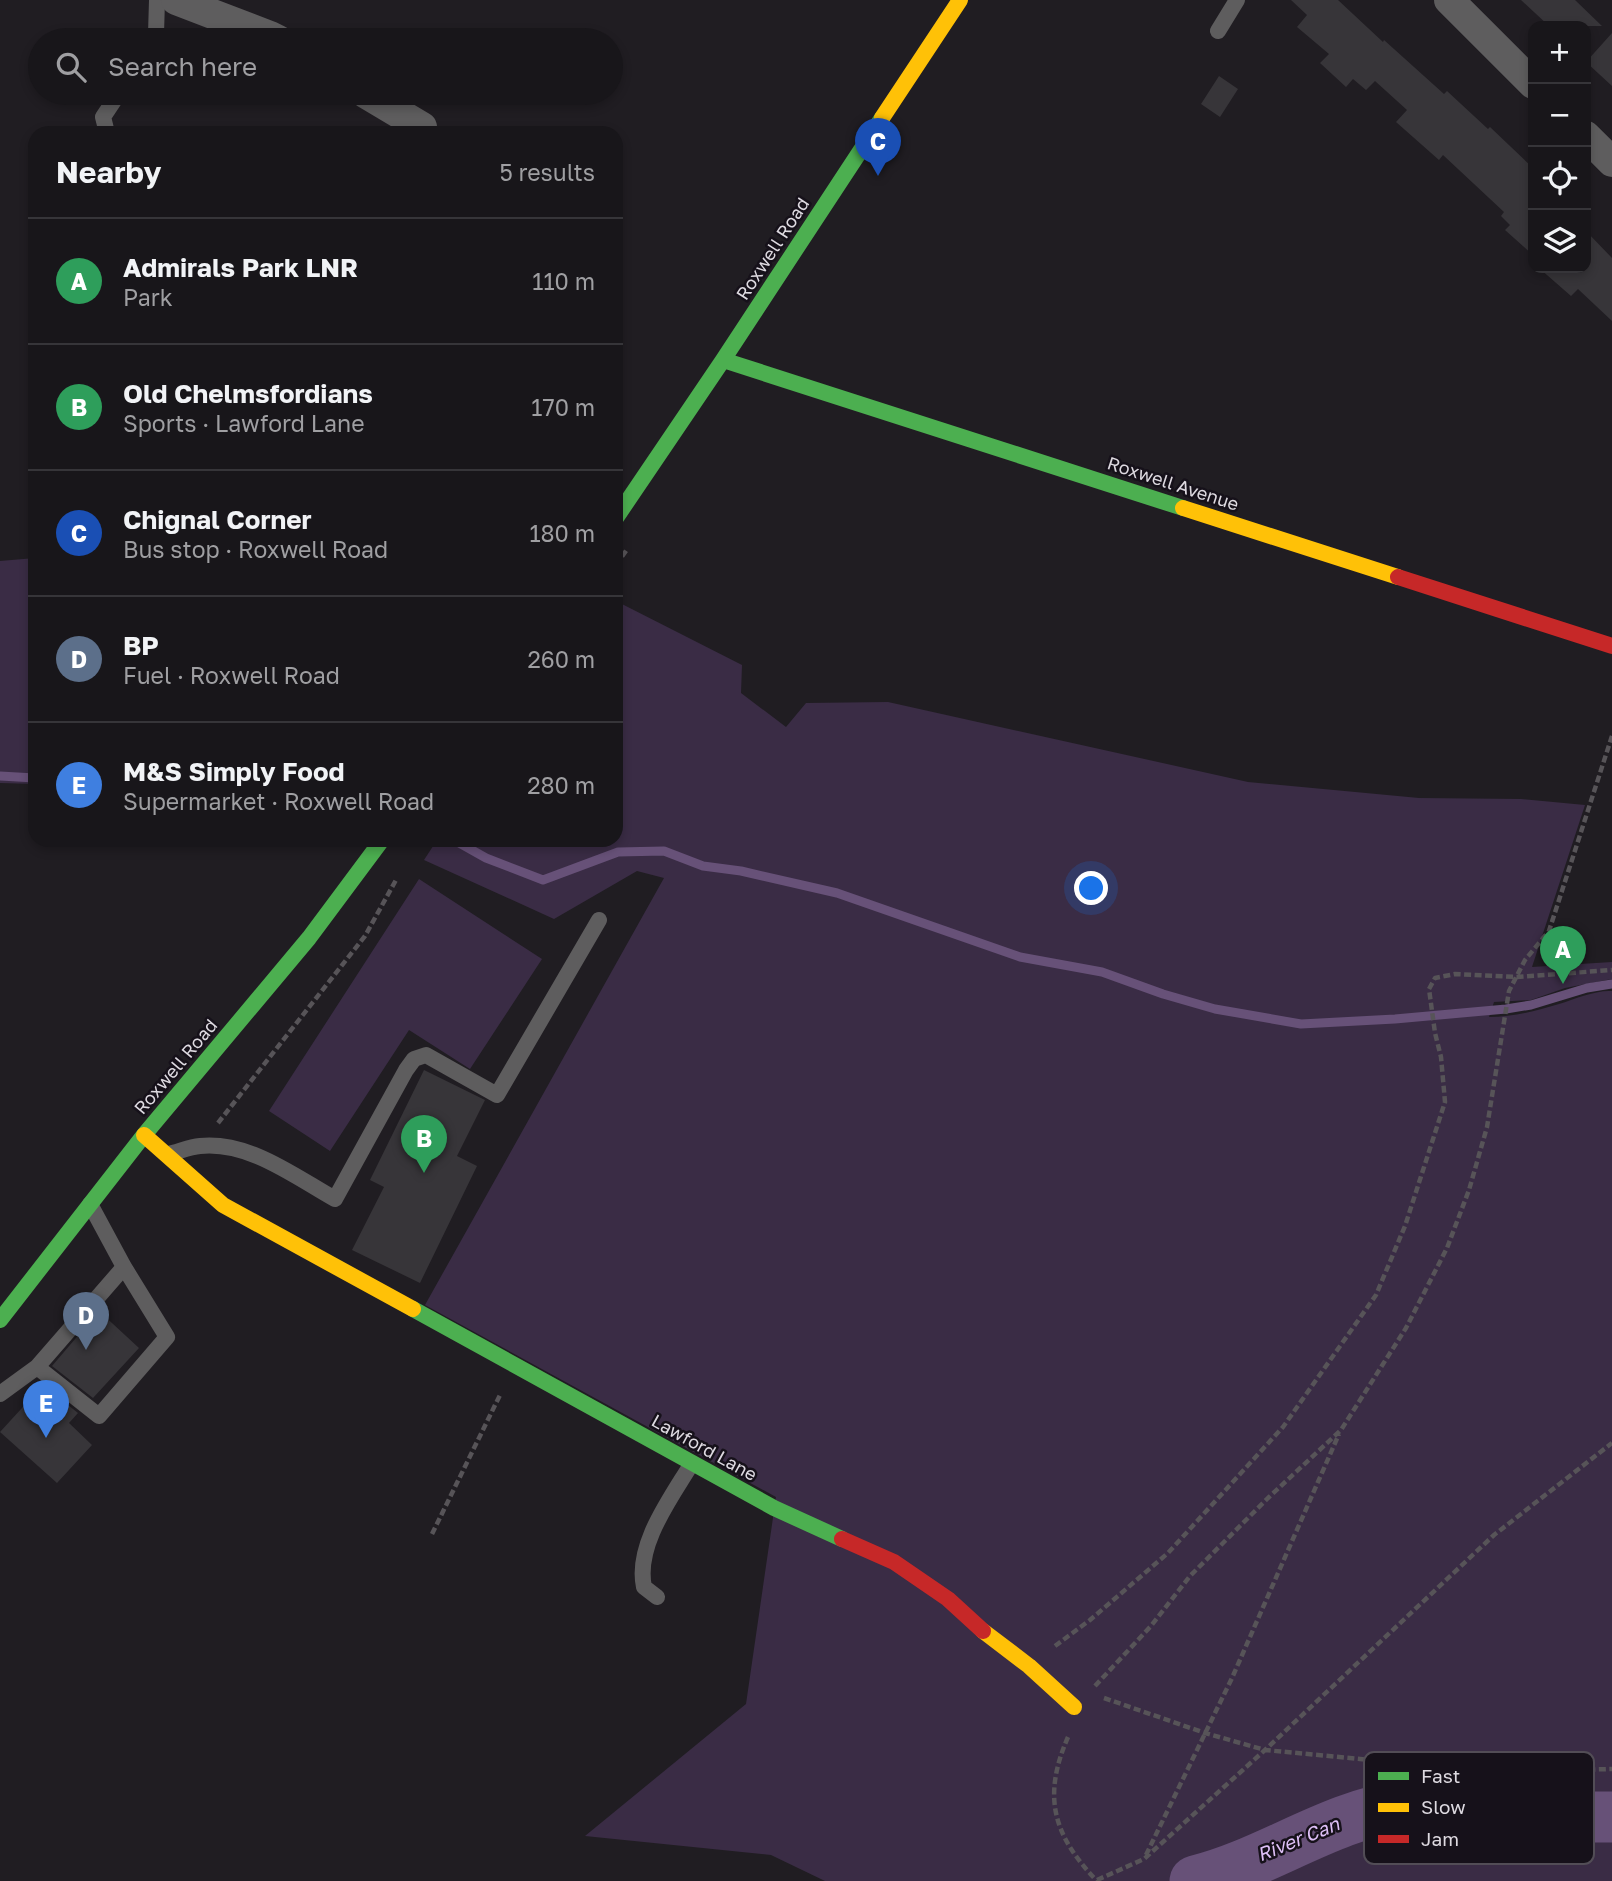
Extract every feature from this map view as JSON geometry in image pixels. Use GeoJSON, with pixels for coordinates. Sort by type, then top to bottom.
{"type":"FeatureCollection","features":[{"type":"Feature","properties":{"kind":"street"},"geometry":{"type":"LineString","coordinates":[[176,0],[249,28]]}},
{"type":"Feature","properties":{"kind":"street","name":"Roxwell Road"},"geometry":{"type":"LineString","coordinates":[[623,508],[959,0]]}},
{"type":"Feature","properties":{"kind":"street"},"geometry":{"type":"LineString","coordinates":[[1449,0],[1528,79]]}},
{"type":"Feature","properties":{"kind":"street"},"geometry":{"type":"LineString","coordinates":[[385,105],[420,126]]}},
{"type":"Feature","properties":{"kind":"street","name":"Roxwell Avenue"},"geometry":{"type":"LineString","coordinates":[[723,360],[1612,646]]}},
{"type":"Feature","properties":{"kind":"street","name":"Roxwell Road"},"geometry":{"type":"LineString","coordinates":[[0,1320],[144,1135],[309,938],[377,847]]}},
{"type":"Feature","properties":{"kind":"street","name":"Lawford Lane"},"geometry":{"type":"LineString","coordinates":[[144,1135],[223,1205],[774,1508],[894,1562],[948,1599],[1074,1707]]}},
{"type":"Feature","properties":{"kind":"lane"},"geometry":{"type":"LineString","coordinates":[[156,28],[157,0]]}},
{"type":"Feature","properties":{"kind":"lane"},"geometry":{"type":"LineString","coordinates":[[1218,31],[1237,0]]}},
{"type":"Feature","properties":{"kind":"lane"},"geometry":{"type":"LineString","coordinates":[[105,126],[103,117],[111,105]]}},
{"type":"Feature","properties":{"kind":"lane"},"geometry":{"type":"LineString","coordinates":[[166,1155],[199,1146],[224,1147],[259,1156],[335,1199],[414,1059],[426,1055],[497,1095],[599,920]]}},
{"type":"Feature","properties":{"kind":"lane"},"geometry":{"type":"LineString","coordinates":[[37,1367],[99,1416],[167,1337],[124,1267],[90,1204]]}},
{"type":"Feature","properties":{"kind":"lane"},"geometry":{"type":"LineString","coordinates":[[0,1394],[37,1367],[124,1267]]}},
{"type":"Feature","properties":{"kind":"lane"},"geometry":{"type":"LineString","coordinates":[[657,1597],[644,1587],[641,1573],[645,1551],[654,1529],[692,1463]]}},
{"type":"Feature","properties":{"kind":"path"},"geometry":{"type":"LineString","coordinates":[[1144,1859],[1232,1678],[1341,1430],[1406,1328],[1447,1248],[1469,1191],[1487,1126],[1509,991],[1525,960],[1549,931],[1612,736]]}},
{"type":"Feature","properties":{"kind":"path"},"geometry":{"type":"LineString","coordinates":[[199,1146],[365,936],[398,878]]}},
{"type":"Feature","properties":{"kind":"path"},"geometry":{"type":"LineString","coordinates":[[1029,1666],[1090,1620],[1168,1553],[1283,1427],[1376,1295],[1405,1226],[1445,1102],[1430,989],[1436,978],[1455,974],[1516,977],[1612,970]]}},
{"type":"Feature","properties":{"kind":"path"},"geometry":{"type":"LineString","coordinates":[[432,1534],[514,1366]]}},
{"type":"Feature","properties":{"kind":"path"},"geometry":{"type":"LineString","coordinates":[[1341,1430],[1190,1576],[1151,1626],[1074,1707],[1072,1729],[1059,1758],[1053,1787],[1055,1814],[1082,1866],[1097,1881],[1144,1859],[1265,1750],[1494,1535],[1612,1443]]}},
{"type":"Feature","properties":{"kind":"path"},"geometry":{"type":"LineString","coordinates":[[1089,1693],[1205,1733],[1265,1750],[1364,1759]]}},
{"type":"Feature","properties":{"kind":"path"},"geometry":{"type":"LineString","coordinates":[[1594,1769],[1612,1769]]}},
{"type":"Feature","properties":{"kind":"shaded area"},"geometry":{"type":"Polygon","coordinates":[[[28,559],[28,784],[0,783],[0,561],[28,559]]]}},
{"type":"Feature","properties":{"kind":"shaded area"},"geometry":{"type":"Polygon","coordinates":[[[623,605],[742,665],[741,693],[786,727],[806,703],[888,702],[1248,782],[1419,798],[1521,799],[1585,805],[1532,967],[1612,962],[1612,979],[1565,988],[1531,1000],[1494,1002],[1489,1017],[1524,1013],[1592,993],[1612,991],[1612,1881],[825,1881],[771,1855],[585,1836],[746,1704],[776,1497],[425,1305],[664,878],[637,871],[554,919],[424,860],[432,847],[623,847],[623,605]]]}},
{"type":"Feature","properties":{"kind":"shaded area"},"geometry":{"type":"Polygon","coordinates":[[[419,879],[542,959],[470,1069],[409,1030],[330,1151],[269,1111],[419,879]]]}},
{"type":"Feature","properties":{"kind":"building"},"geometry":{"type":"Polygon","coordinates":[[[1291,0],[1338,0],[1444,94],[1447,91],[1488,129],[1490,127],[1528,163],[1528,251],[1505,230],[1510,225],[1501,216],[1504,212],[1443,155],[1439,160],[1396,122],[1407,110],[1375,81],[1366,90],[1353,79],[1346,87],[1320,63],[1329,54],[1297,27],[1307,15],[1291,0]]]}},
{"type":"Feature","properties":{"kind":"building"},"geometry":{"type":"Polygon","coordinates":[[[1521,0],[1575,0],[1602,26],[1591,26],[1591,21],[1544,21],[1521,0]]]}},
{"type":"Feature","properties":{"kind":"building"},"geometry":{"type":"Polygon","coordinates":[[[1612,33],[1612,86],[1591,67],[1591,56],[1612,33]]]}},
{"type":"Feature","properties":{"kind":"building"},"geometry":{"type":"Polygon","coordinates":[[[1219,76],[1238,89],[1220,117],[1201,104],[1219,76]]]}},
{"type":"Feature","properties":{"kind":"building"},"geometry":{"type":"Polygon","coordinates":[[[1591,236],[1612,258],[1612,321],[1578,289],[1571,296],[1545,273],[1591,273],[1591,236]]]}},
{"type":"Feature","properties":{"kind":"building"},"geometry":{"type":"Polygon","coordinates":[[[424,1070],[485,1100],[457,1156],[477,1166],[420,1283],[352,1250],[384,1187],[370,1180],[424,1070]]]}},
{"type":"Feature","properties":{"kind":"building"},"geometry":{"type":"Polygon","coordinates":[[[99,1311],[139,1348],[93,1398],[52,1366],[99,1311]]]}},
{"type":"Feature","properties":{"kind":"building"},"geometry":{"type":"Polygon","coordinates":[[[43,1385],[78,1413],[69,1423],[92,1445],[57,1483],[0,1432],[43,1385]]]}},
{"type":"Feature","properties":{"kind":"waterway"},"geometry":{"type":"LineString","coordinates":[[0,776],[28,778]]}},
{"type":"Feature","properties":{"kind":"waterway"},"geometry":{"type":"LineString","coordinates":[[466,847],[486,858],[543,880],[618,852],[664,851],[703,866],[741,871],[837,893],[1020,957],[1102,972],[1215,1009],[1301,1024],[1506,1009],[1612,984]]}},
{"type":"Feature","properties":{"kind":"waterway","name":"River Can"},"geometry":{"type":"LineString","coordinates":[[1195,1881],[1248,1863],[1324,1829],[1364,1815]]}},
{"type":"Feature","properties":{"kind":"waterway","name":"River Can"},"geometry":{"type":"LineString","coordinates":[[1594,1817],[1612,1817]]}},
{"type":"Feature","properties":{"kind":"traffic: fast"},"geometry":{"type":"LineString","coordinates":[[623,508],[882,118]]}},
{"type":"Feature","properties":{"kind":"traffic: fast"},"geometry":{"type":"LineString","coordinates":[[723,360],[1183,508]]}},
{"type":"Feature","properties":{"kind":"traffic: fast"},"geometry":{"type":"LineString","coordinates":[[0,1320],[144,1135],[309,938],[377,847]]}},
{"type":"Feature","properties":{"kind":"traffic: fast"},"geometry":{"type":"LineString","coordinates":[[413,1309],[774,1508],[842,1539]]}},
{"type":"Feature","properties":{"kind":"traffic: slow"},"geometry":{"type":"LineString","coordinates":[[882,118],[960,0]]}},
{"type":"Feature","properties":{"kind":"traffic: slow"},"geometry":{"type":"LineString","coordinates":[[1183,508],[1398,577]]}},
{"type":"Feature","properties":{"kind":"traffic: slow"},"geometry":{"type":"LineString","coordinates":[[144,1135],[223,1205],[413,1309]]}},
{"type":"Feature","properties":{"kind":"traffic: slow"},"geometry":{"type":"LineString","coordinates":[[983,1631],[1029,1666],[1074,1707]]}},
{"type":"Feature","properties":{"kind":"traffic: jam"},"geometry":{"type":"LineString","coordinates":[[1398,577],[1612,646]]}},
{"type":"Feature","properties":{"kind":"traffic: jam"},"geometry":{"type":"LineString","coordinates":[[842,1539],[894,1562],[948,1599],[983,1631]]}},
{"type":"Feature","properties":{"kind":"place","name":"Chignal Corner"},"geometry":{"type":"Point","coordinates":[878,176]}},
{"type":"Feature","properties":{"kind":"place","name":"Admirals Park LNR"},"geometry":{"type":"Point","coordinates":[1563,984]}},
{"type":"Feature","properties":{"kind":"place","name":"Old Chelmsfordians"},"geometry":{"type":"Point","coordinates":[424,1173]}},
{"type":"Feature","properties":{"kind":"place","name":"BP"},"geometry":{"type":"Point","coordinates":[86,1350]}},
{"type":"Feature","properties":{"kind":"place","name":"M&S Simply Food"},"geometry":{"type":"Point","coordinates":[46,1438]}}]}
